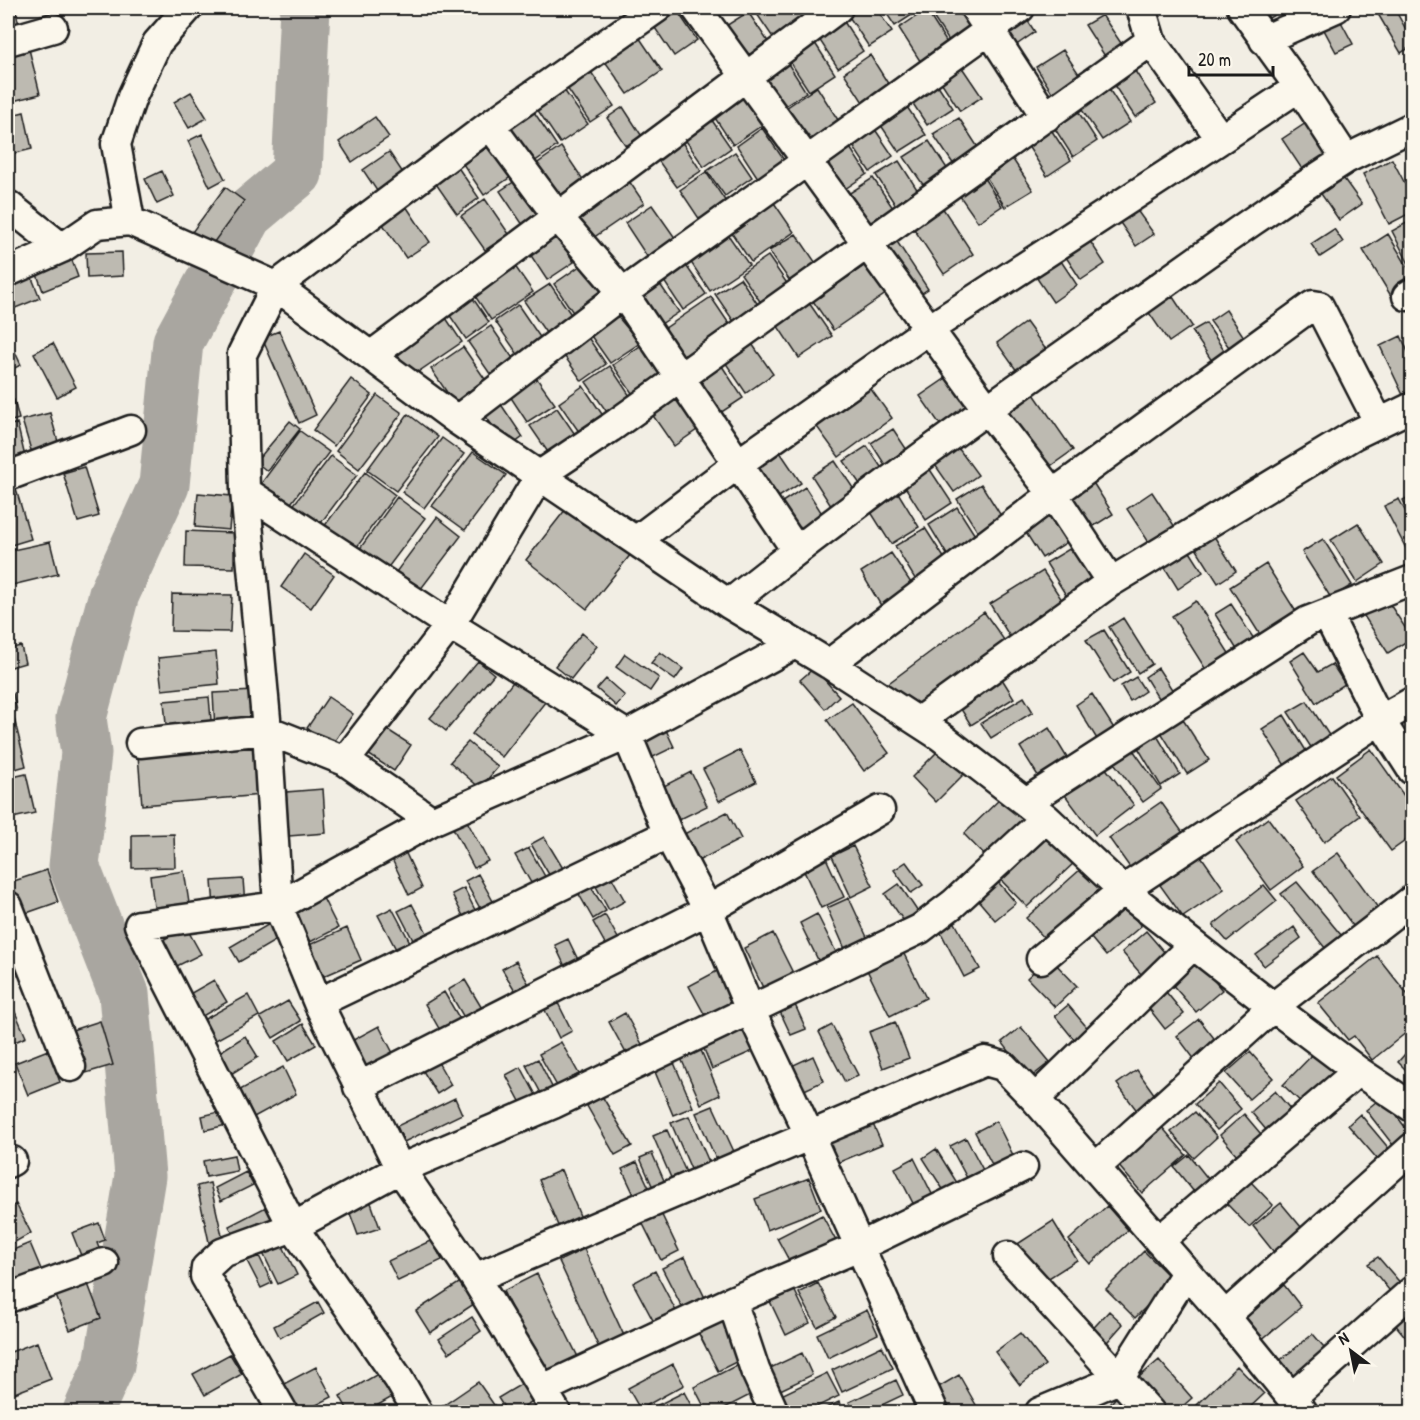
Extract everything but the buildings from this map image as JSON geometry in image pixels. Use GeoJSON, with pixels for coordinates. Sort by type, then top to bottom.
{"type":"FeatureCollection","features":[{"type":"Feature","properties":{"kind":"street"},"geometry":{"type":"LineString","coordinates":[[130,221],[116,144],[132,97],[157,43],[188,8]]}},
{"type":"Feature","properties":{"kind":"street"},"geometry":{"type":"LineString","coordinates":[[657,8],[490,125],[276,286],[242,354],[245,491],[267,730],[278,906],[318,1003],[400,1169],[475,1278],[550,1401],[732,1301],[861,1246],[1023,1167]]}},
{"type":"Feature","properties":{"kind":"street"},"geometry":{"type":"LineString","coordinates":[[696,8],[987,409],[1053,494],[1111,582]]}},
{"type":"Feature","properties":{"kind":"street"},"geometry":{"type":"LineString","coordinates":[[372,355],[838,8]]}},
{"type":"Feature","properties":{"kind":"street"},"geometry":{"type":"LineString","coordinates":[[457,420],[622,293],[806,161],[983,17],[1020,8]]}},
{"type":"Feature","properties":{"kind":"street"},"geometry":{"type":"LineString","coordinates":[[1140,8],[1151,41],[1221,139]]}},
{"type":"Feature","properties":{"kind":"street"},"geometry":{"type":"LineString","coordinates":[[1242,8],[1299,87],[1346,159]]}},
{"type":"Feature","properties":{"kind":"street"},"geometry":{"type":"LineString","coordinates":[[1264,40],[1336,8]]}},
{"type":"Feature","properties":{"kind":"street"},"geometry":{"type":"LineString","coordinates":[[983,17],[1046,117]]}},
{"type":"Feature","properties":{"kind":"street"},"geometry":{"type":"LineString","coordinates":[[8,41],[53,28]]}},
{"type":"Feature","properties":{"kind":"street"},"geometry":{"type":"LineString","coordinates":[[345,761],[450,625],[540,475],[1151,41]]}},
{"type":"Feature","properties":{"kind":"street"},"geometry":{"type":"LineString","coordinates":[[637,540],[739,463],[929,329],[1299,87]]}},
{"type":"Feature","properties":{"kind":"street"},"geometry":{"type":"LineString","coordinates":[[490,125],[558,217],[622,293],[678,379],[739,463],[796,550]]}},
{"type":"Feature","properties":{"kind":"street"},"geometry":{"type":"LineString","coordinates":[[729,604],[796,550],[987,409],[1293,193],[1346,159],[1413,128]]}},
{"type":"Feature","properties":{"kind":"street"},"geometry":{"type":"LineString","coordinates":[[8,205],[62,248]]}},
{"type":"Feature","properties":{"kind":"street"},"geometry":{"type":"LineString","coordinates":[[8,272],[62,248],[97,224],[130,221],[276,286],[457,420],[729,604],[919,721],[1036,810],[1123,890],[1193,945],[1359,1071],[1413,1107]]}},
{"type":"Feature","properties":{"kind":"street"},"geometry":{"type":"LineString","coordinates":[[829,664],[1053,494],[1313,305],[1319,306],[1379,423]]}},
{"type":"Feature","properties":{"kind":"street"},"geometry":{"type":"LineString","coordinates":[[919,721],[1111,582],[1379,423],[1413,406]]}},
{"type":"Feature","properties":{"kind":"street"},"geometry":{"type":"LineString","coordinates":[[8,476],[131,430]]}},
{"type":"Feature","properties":{"kind":"street"},"geometry":{"type":"LineString","coordinates":[[245,491],[450,625],[627,735],[668,834],[708,910],[751,1012],[861,1246],[934,1413]]}},
{"type":"Feature","properties":{"kind":"street"},"geometry":{"type":"LineString","coordinates":[[283,1413],[205,1276],[206,1268],[222,1253],[293,1227],[400,1169],[553,1104],[751,1012],[920,929],[953,904],[1036,810],[1308,621],[1413,580]]}},
{"type":"Feature","properties":{"kind":"street"},"geometry":{"type":"LineString","coordinates":[[1327,614],[1380,720],[1413,770]]}},
{"type":"Feature","properties":{"kind":"street"},"geometry":{"type":"LineString","coordinates":[[418,1413],[398,1378],[293,1227],[139,925],[278,906],[432,821],[627,735],[795,644]]}},
{"type":"Feature","properties":{"kind":"street"},"geometry":{"type":"LineString","coordinates":[[1041,958],[1123,890],[1380,720],[1413,702]]}},
{"type":"Feature","properties":{"kind":"street"},"geometry":{"type":"LineString","coordinates":[[140,743],[267,730],[345,761],[432,821]]}},
{"type":"Feature","properties":{"kind":"street"},"geometry":{"type":"LineString","coordinates":[[358,1087],[708,910],[880,810]]}},
{"type":"Feature","properties":{"kind":"street"},"geometry":{"type":"LineString","coordinates":[[318,1003],[668,834]]}},
{"type":"Feature","properties":{"kind":"street"},"geometry":{"type":"LineString","coordinates":[[1095,1168],[1273,1007],[1413,900]]}},
{"type":"Feature","properties":{"kind":"street"},"geometry":{"type":"LineString","coordinates":[[8,906],[14,941],[71,1067]]}},
{"type":"Feature","properties":{"kind":"street"},"geometry":{"type":"LineString","coordinates":[[1035,1099],[1193,945]]}},
{"type":"Feature","properties":{"kind":"street"},"geometry":{"type":"LineString","coordinates":[[475,1278],[984,1060],[1003,1066],[1035,1099],[1225,1316],[1300,1409],[1413,1291]]}},
{"type":"Feature","properties":{"kind":"street"},"geometry":{"type":"LineString","coordinates":[[1159,1241],[1359,1071]]}},
{"type":"Feature","properties":{"kind":"street"},"geometry":{"type":"LineString","coordinates":[[1225,1316],[1413,1148]]}},
{"type":"Feature","properties":{"kind":"street"},"geometry":{"type":"LineString","coordinates":[[1008,1256],[1150,1413]]}},
{"type":"Feature","properties":{"kind":"street"},"geometry":{"type":"LineString","coordinates":[[8,1298],[104,1263]]}},
{"type":"Feature","properties":{"kind":"street"},"geometry":{"type":"LineString","coordinates":[[1040,1413],[1119,1379],[1186,1273]]}},
{"type":"Feature","properties":{"kind":"street"},"geometry":{"type":"LineString","coordinates":[[732,1301],[752,1361],[774,1413]]}},
{"type":"Feature","properties":{"kind":"waterway"},"geometry":{"type":"LineString","coordinates":[[88,1412],[109,1365],[140,1176],[124,994],[74,866],[86,753],[81,718],[114,594],[164,485],[178,342],[247,215],[297,173],[305,8]]}}]}
